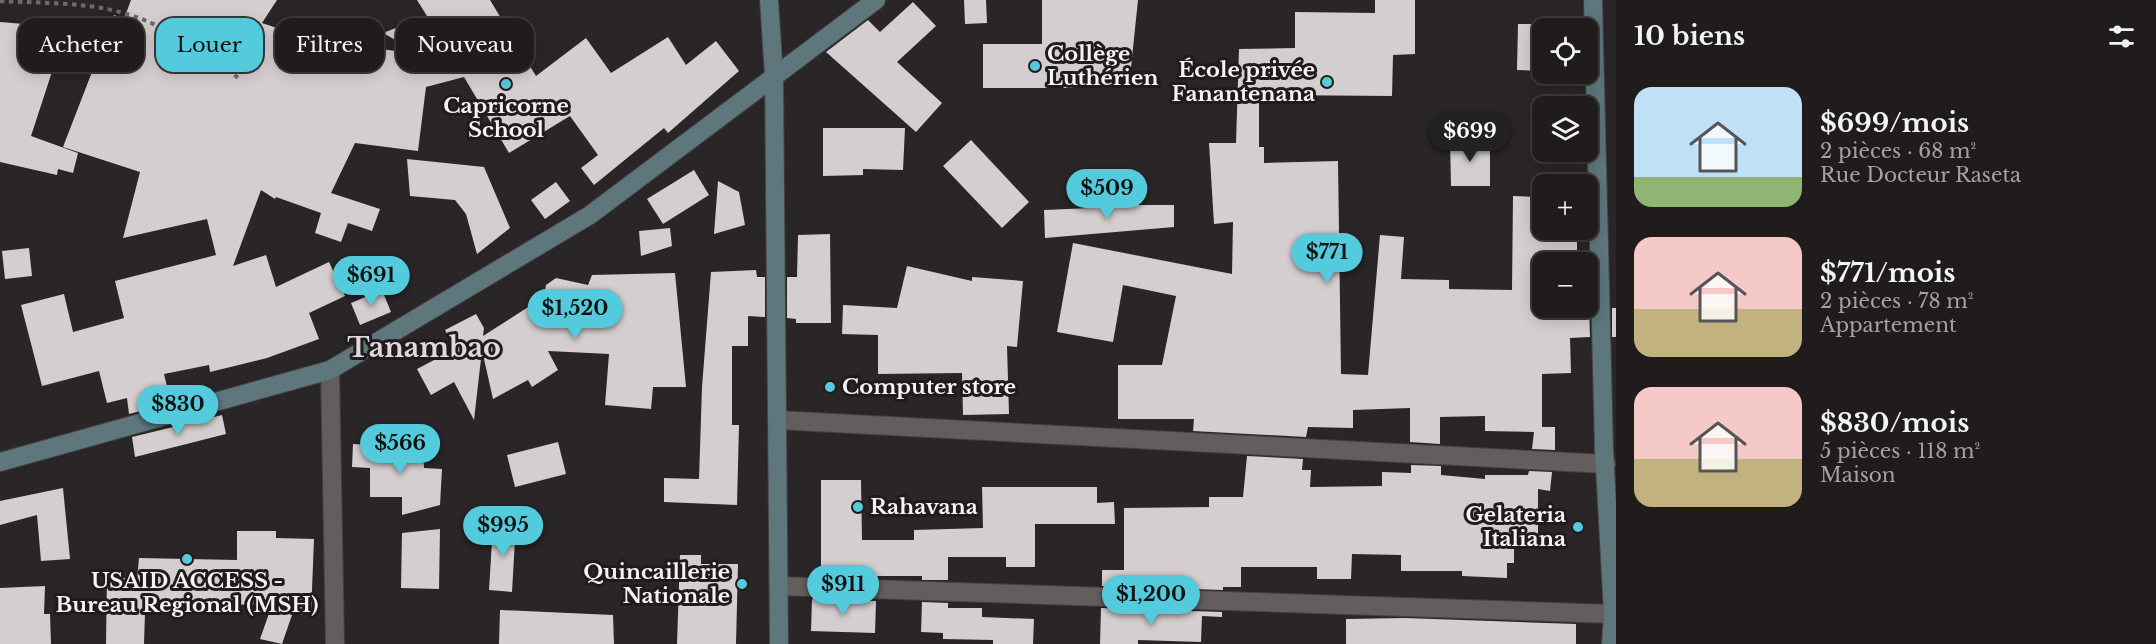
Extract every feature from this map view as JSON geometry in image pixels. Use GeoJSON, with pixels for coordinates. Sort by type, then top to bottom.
{"type":"FeatureCollection","features":[{"type":"Feature","properties":{"kind":"street"},"geometry":{"type":"LineString","coordinates":[[769,0],[774,76],[779,644]]}},
{"type":"Feature","properties":{"kind":"street"},"geometry":{"type":"LineString","coordinates":[[0,462],[330,370],[590,214],[876,0]]}},
{"type":"Feature","properties":{"kind":"street"},"geometry":{"type":"LineString","coordinates":[[1593,0],[1606,464],[1613,614],[1611,644]]}},
{"type":"Feature","properties":{"kind":"street"},"geometry":{"type":"LineString","coordinates":[[330,370],[335,644]]}},
{"type":"Feature","properties":{"kind":"street"},"geometry":{"type":"LineString","coordinates":[[777,420],[1606,464]]}},
{"type":"Feature","properties":{"kind":"street"},"geometry":{"type":"LineString","coordinates":[[779,586],[1613,614]]}},
{"type":"Feature","properties":{"kind":"path"},"geometry":{"type":"LineString","coordinates":[[0,1],[61,4],[122,12],[188,41],[241,80]]}},
{"type":"Feature","properties":{"kind":"building"},"geometry":{"type":"Polygon","coordinates":[[[131,0],[277,0],[263,21],[263,18],[156,18],[156,72],[263,72],[263,23],[275,27],[275,72],[384,72],[384,50],[396,51],[396,72],[534,72],[536,76],[586,38],[611,73],[668,37],[686,65],[716,41],[739,71],[668,133],[664,128],[594,185],[581,168],[598,155],[570,116],[509,153],[464,77],[426,87],[418,151],[355,143],[331,193],[380,209],[372,231],[348,223],[341,242],[315,233],[321,213],[276,197],[275,199],[261,190],[233,266],[266,255],[276,287],[329,262],[345,296],[309,313],[319,339],[267,358],[210,372],[209,365],[164,374],[171,403],[129,414],[127,398],[107,403],[99,371],[42,386],[21,305],[64,294],[73,332],[124,318],[115,281],[216,255],[207,219],[123,238],[140,172],[63,147],[92,72],[144,72],[144,18],[124,18],[131,0]]]}},
{"type":"Feature","properties":{"kind":"building"},"geometry":{"type":"Polygon","coordinates":[[[417,0],[490,0],[501,18],[422,18],[427,16],[417,0]]]}},
{"type":"Feature","properties":{"kind":"building"},"geometry":{"type":"Polygon","coordinates":[[[964,0],[986,0],[987,23],[965,24],[964,0]]]}},
{"type":"Feature","properties":{"kind":"building"},"geometry":{"type":"Polygon","coordinates":[[[1042,0],[1138,0],[1130,77],[1076,72],[1076,88],[983,88],[983,44],[1042,44],[1042,0]]]}},
{"type":"Feature","properties":{"kind":"building"},"geometry":{"type":"Polygon","coordinates":[[[1375,0],[1415,0],[1415,54],[1393,55],[1392,96],[1259,95],[1259,147],[1264,147],[1264,163],[1338,161],[1341,374],[1368,375],[1380,235],[1404,237],[1401,279],[1449,280],[1449,289],[1512,290],[1513,196],[1532,197],[1532,240],[1577,240],[1577,252],[1532,252],[1532,318],[1589,318],[1590,337],[1570,338],[1571,373],[1542,374],[1542,427],[1555,427],[1555,450],[1532,449],[1534,432],[1485,431],[1485,416],[1440,417],[1440,444],[1410,442],[1410,408],[1353,410],[1353,428],[1308,427],[1306,437],[1193,431],[1194,419],[1118,419],[1118,365],[1162,365],[1176,296],[1123,285],[1113,342],[1057,332],[1073,243],[1232,274],[1233,222],[1214,224],[1209,143],[1236,143],[1239,49],[1295,48],[1295,12],[1375,13],[1375,0]]]}},
{"type":"Feature","properties":{"kind":"building"},"geometry":{"type":"Polygon","coordinates":[[[913,2],[936,26],[897,62],[942,103],[916,132],[826,52],[868,20],[880,32],[913,2]]]}},
{"type":"Feature","properties":{"kind":"building"},"geometry":{"type":"Polygon","coordinates":[[[0,22],[18,24],[18,72],[52,72],[31,136],[78,153],[73,173],[58,169],[57,175],[0,162],[0,22]]]}},
{"type":"Feature","properties":{"kind":"building"},"geometry":{"type":"Polygon","coordinates":[[[1518,24],[1532,24],[1532,71],[1517,70],[1518,24]]]}},
{"type":"Feature","properties":{"kind":"building"},"geometry":{"type":"Polygon","coordinates":[[[396,28],[396,40],[384,34],[396,28]]]}},
{"type":"Feature","properties":{"kind":"building"},"geometry":{"type":"Polygon","coordinates":[[[823,128],[905,128],[903,170],[863,169],[863,175],[823,176],[823,128]]]}},
{"type":"Feature","properties":{"kind":"building"},"geometry":{"type":"Polygon","coordinates":[[[1490,139],[1490,186],[1451,186],[1450,140],[1490,139]]]}},
{"type":"Feature","properties":{"kind":"building"},"geometry":{"type":"Polygon","coordinates":[[[971,140],[1029,202],[1002,228],[943,166],[971,140]]]}},
{"type":"Feature","properties":{"kind":"building"},"geometry":{"type":"Polygon","coordinates":[[[407,159],[484,167],[510,228],[477,254],[466,214],[455,200],[410,196],[407,159]]]}},
{"type":"Feature","properties":{"kind":"building"},"geometry":{"type":"Polygon","coordinates":[[[694,170],[709,195],[663,224],[647,199],[694,170]]]}},
{"type":"Feature","properties":{"kind":"building"},"geometry":{"type":"Polygon","coordinates":[[[718,181],[739,192],[745,225],[714,234],[718,181]]]}},
{"type":"Feature","properties":{"kind":"building"},"geometry":{"type":"Polygon","coordinates":[[[556,182],[570,201],[545,219],[531,200],[556,182]]]}},
{"type":"Feature","properties":{"kind":"building"},"geometry":{"type":"Polygon","coordinates":[[[1091,205],[1174,205],[1174,227],[1045,238],[1044,210],[1091,208],[1091,205]]]}},
{"type":"Feature","properties":{"kind":"building"},"geometry":{"type":"Polygon","coordinates":[[[670,228],[672,246],[641,256],[639,231],[670,228]]]}},
{"type":"Feature","properties":{"kind":"building"},"geometry":{"type":"Polygon","coordinates":[[[830,234],[831,323],[796,323],[796,319],[787,318],[787,277],[797,277],[798,235],[830,234]]]}},
{"type":"Feature","properties":{"kind":"building"},"geometry":{"type":"Polygon","coordinates":[[[29,248],[32,276],[5,279],[2,251],[29,248]]]}},
{"type":"Feature","properties":{"kind":"building"},"geometry":{"type":"Polygon","coordinates":[[[907,266],[972,281],[972,277],[1023,281],[1017,347],[1007,346],[1009,414],[963,415],[962,373],[878,374],[878,335],[842,334],[843,305],[897,308],[907,266]]]}},
{"type":"Feature","properties":{"kind":"building"},"geometry":{"type":"Polygon","coordinates":[[[756,270],[757,277],[765,277],[765,317],[748,316],[748,346],[732,346],[732,425],[739,425],[737,505],[664,502],[664,478],[699,479],[702,387],[711,272],[756,270]]]}},
{"type":"Feature","properties":{"kind":"building"},"geometry":{"type":"Polygon","coordinates":[[[675,273],[686,387],[653,387],[651,409],[605,405],[609,354],[548,351],[558,370],[532,387],[528,380],[493,399],[482,350],[474,420],[454,382],[431,395],[417,369],[455,349],[445,330],[476,314],[484,328],[483,336],[544,297],[546,285],[556,278],[588,285],[592,275],[675,273]]]}},
{"type":"Feature","properties":{"kind":"building"},"geometry":{"type":"Polygon","coordinates":[[[382,290],[391,312],[360,325],[351,303],[382,290]]]}},
{"type":"Feature","properties":{"kind":"building"},"geometry":{"type":"Polygon","coordinates":[[[1612,308],[1616,308],[1616,337],[1612,337],[1612,308]]]}},
{"type":"Feature","properties":{"kind":"building"},"geometry":{"type":"Polygon","coordinates":[[[222,415],[226,434],[135,457],[132,437],[222,415]]]}},
{"type":"Feature","properties":{"kind":"building"},"geometry":{"type":"Polygon","coordinates":[[[558,442],[566,474],[515,487],[507,455],[558,442]]]}},
{"type":"Feature","properties":{"kind":"building"},"geometry":{"type":"Polygon","coordinates":[[[353,444],[423,448],[424,468],[442,469],[440,505],[402,515],[402,497],[370,497],[370,468],[352,467],[353,444]]]}},
{"type":"Feature","properties":{"kind":"building"},"geometry":{"type":"Polygon","coordinates":[[[1247,456],[1303,459],[1302,470],[1311,470],[1310,487],[1382,486],[1382,472],[1411,473],[1411,465],[1441,466],[1441,475],[1485,479],[1485,475],[1528,475],[1529,471],[1552,472],[1550,491],[1538,489],[1538,534],[1521,534],[1521,548],[1514,548],[1514,563],[1507,563],[1507,578],[1462,576],[1462,571],[1401,571],[1401,555],[1352,554],[1351,579],[1317,579],[1317,567],[1241,567],[1241,587],[1223,587],[1223,590],[1102,586],[1102,570],[1124,570],[1124,508],[1209,507],[1209,497],[1243,497],[1247,456]]]}},
{"type":"Feature","properties":{"kind":"building"},"geometry":{"type":"Polygon","coordinates":[[[821,480],[861,480],[862,540],[914,540],[914,530],[983,528],[982,487],[1097,487],[1097,503],[1114,502],[1115,524],[1035,524],[1035,567],[1006,567],[1006,557],[948,557],[948,580],[922,580],[922,576],[821,576],[821,480]]]}},
{"type":"Feature","properties":{"kind":"building"},"geometry":{"type":"Polygon","coordinates":[[[63,488],[70,559],[41,561],[37,515],[0,525],[0,501],[63,488]]]}},
{"type":"Feature","properties":{"kind":"building"},"geometry":{"type":"Polygon","coordinates":[[[516,522],[512,592],[489,590],[493,525],[516,522]]]}},
{"type":"Feature","properties":{"kind":"building"},"geometry":{"type":"Polygon","coordinates":[[[440,529],[439,589],[401,588],[402,533],[440,529]]]}},
{"type":"Feature","properties":{"kind":"building"},"geometry":{"type":"Polygon","coordinates":[[[237,531],[276,531],[276,538],[314,539],[311,615],[292,615],[282,644],[260,639],[272,605],[200,604],[199,613],[145,612],[144,644],[106,644],[107,575],[137,580],[139,558],[237,560],[237,531]]]}},
{"type":"Feature","properties":{"kind":"building"},"geometry":{"type":"Polygon","coordinates":[[[680,555],[701,555],[701,564],[738,564],[736,644],[677,644],[680,555]]]}},
{"type":"Feature","properties":{"kind":"building"},"geometry":{"type":"Polygon","coordinates":[[[45,586],[44,614],[50,614],[51,644],[0,644],[0,588],[45,586]]]}},
{"type":"Feature","properties":{"kind":"building"},"geometry":{"type":"Polygon","coordinates":[[[812,599],[876,601],[875,633],[811,631],[812,599]]]}},
{"type":"Feature","properties":{"kind":"building"},"geometry":{"type":"Polygon","coordinates":[[[922,602],[948,603],[948,608],[982,608],[982,617],[1034,619],[1033,644],[993,644],[993,640],[943,639],[943,633],[921,632],[922,602]]]}},
{"type":"Feature","properties":{"kind":"building"},"geometry":{"type":"Polygon","coordinates":[[[1101,608],[1222,612],[1222,617],[1202,616],[1201,642],[1138,640],[1138,644],[1100,644],[1101,608]]]}},
{"type":"Feature","properties":{"kind":"building"},"geometry":{"type":"Polygon","coordinates":[[[500,610],[613,615],[614,644],[499,644],[500,610]]]}},
{"type":"Feature","properties":{"kind":"building"},"geometry":{"type":"Polygon","coordinates":[[[1405,618],[1576,624],[1576,644],[1346,644],[1346,619],[1405,618]]]}},
{"type":"Feature","properties":{"kind":"place","name":"Collège Luthérien"},"geometry":{"type":"Point","coordinates":[1035,66]}},
{"type":"Feature","properties":{"kind":"place","name":"École privée Fanantenana"},"geometry":{"type":"Point","coordinates":[1327,82]}},
{"type":"Feature","properties":{"kind":"place","name":"Capricorne School"},"geometry":{"type":"Point","coordinates":[506,84]}},
{"type":"Feature","properties":{"kind":"place","name":"Computer store"},"geometry":{"type":"Point","coordinates":[830,387]}},
{"type":"Feature","properties":{"kind":"place","name":"Rahavana"},"geometry":{"type":"Point","coordinates":[858,507]}},
{"type":"Feature","properties":{"kind":"place","name":"Gelateria Italiana"},"geometry":{"type":"Point","coordinates":[1578,527]}},
{"type":"Feature","properties":{"kind":"place","name":"USAID ACCESS - Bureau Regional (MSH)"},"geometry":{"type":"Point","coordinates":[187,559]}},
{"type":"Feature","properties":{"kind":"place","name":"Quincaillerie Nationale"},"geometry":{"type":"Point","coordinates":[742,584]}},
{"type":"Feature","properties":{"kind":"district","name":"Tanambao"},"geometry":{"type":"Point","coordinates":[424,347]}}]}
